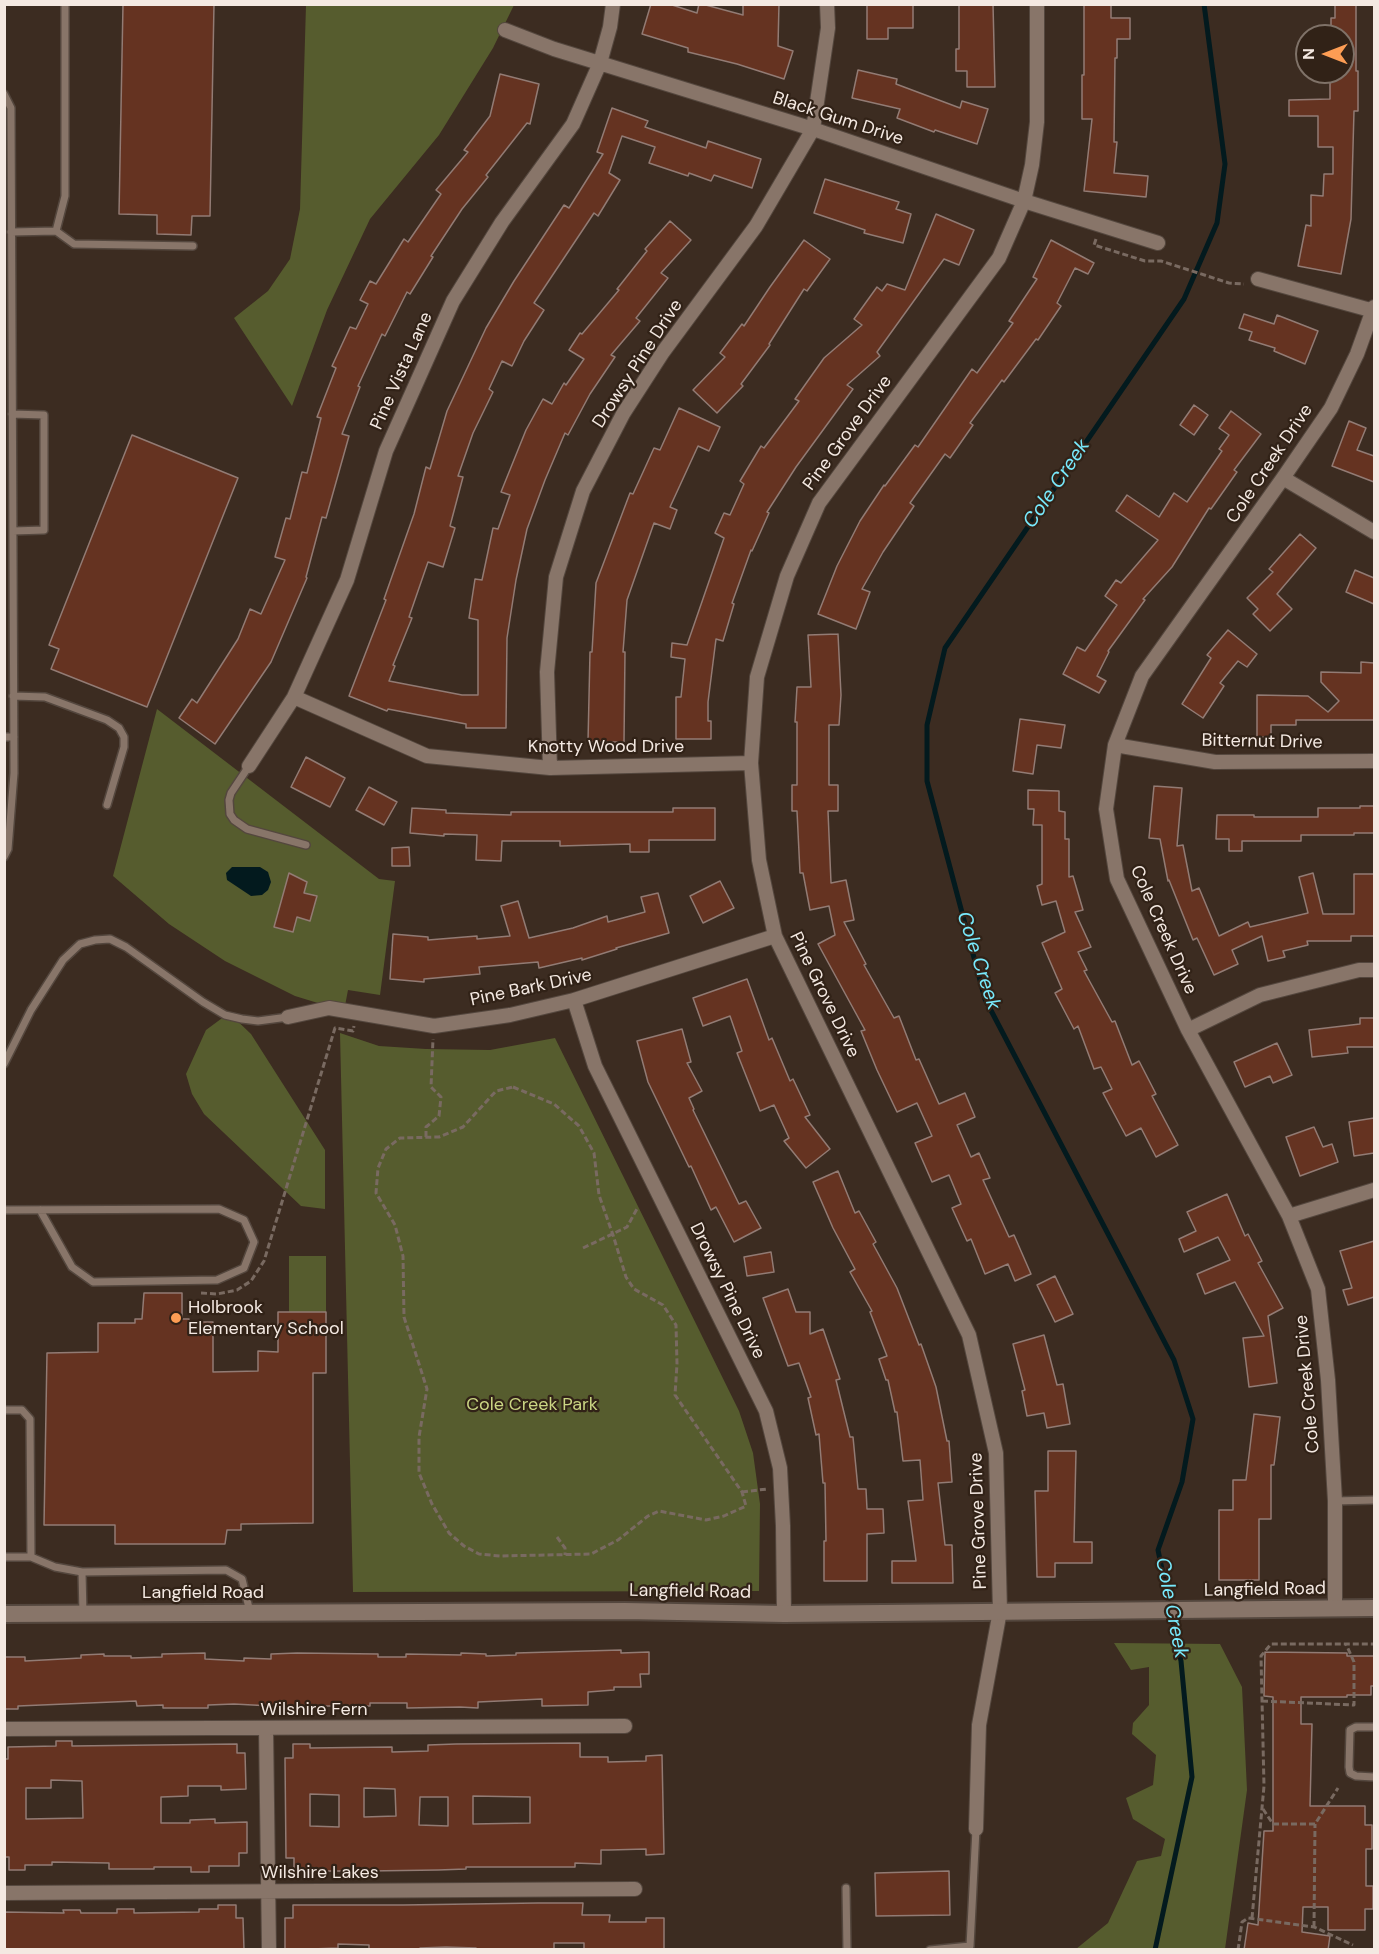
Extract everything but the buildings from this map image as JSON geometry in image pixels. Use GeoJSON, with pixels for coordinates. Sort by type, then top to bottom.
{"type":"FeatureCollection","features":[{"type":"Feature","properties":{"kind":"street","name":"Pine Vista Lane"},"geometry":{"type":"LineString","coordinates":[[249,766],[294,697],[347,580],[386,451],[453,301],[502,222],[573,124],[600,63],[610,27],[613,4]]}},
{"type":"Feature","properties":{"kind":"street","name":"Drowsy Pine Drive"},"geometry":{"type":"LineString","coordinates":[[550,768],[547,672],[556,577],[583,491],[623,414],[663,352],[756,226],[813,129],[828,28],[827,4]]}},
{"type":"Feature","properties":{"kind":"street","name":"Pine Grove Drive"},"geometry":{"type":"LineString","coordinates":[[976,1829],[979,1725],[1000,1611],[996,1453],[969,1335],[775,936],[759,860],[751,763],[757,677],[787,576],[819,502],[999,258],[1024,201],[1032,165],[1037,122],[1037,4]]}},
{"type":"Feature","properties":{"kind":"street","name":"Black Gum Drive"},"geometry":{"type":"LineString","coordinates":[[506,30],[554,49],[813,129],[1024,201],[1158,243]]}},
{"type":"Feature","properties":{"kind":"street"},"geometry":{"type":"LineString","coordinates":[[1258,279],[1374,310]]}},
{"type":"Feature","properties":{"kind":"street","name":"Cole Creek Drive"},"geometry":{"type":"LineString","coordinates":[[1335,1608],[1335,1500],[1328,1380],[1318,1289],[1289,1216],[1188,1030],[1117,879],[1106,809],[1115,745],[1142,676],[1330,408],[1357,354],[1374,310]]}},
{"type":"Feature","properties":{"kind":"street"},"geometry":{"type":"LineString","coordinates":[[1283,478],[1374,532]]}},
{"type":"Feature","properties":{"kind":"street","name":"Knotty Wood Drive"},"geometry":{"type":"LineString","coordinates":[[294,697],[427,756],[550,768],[751,763]]}},
{"type":"Feature","properties":{"kind":"street","name":"Bitternut Drive"},"geometry":{"type":"LineString","coordinates":[[1115,745],[1215,762],[1374,761]]}},
{"type":"Feature","properties":{"kind":"street","name":"Pine Bark Drive"},"geometry":{"type":"LineString","coordinates":[[288,1017],[329,1008],[434,1026],[510,1015],[574,1000],[775,936]]}},
{"type":"Feature","properties":{"kind":"street"},"geometry":{"type":"LineString","coordinates":[[1188,1030],[1260,995],[1359,970],[1374,970]]}},
{"type":"Feature","properties":{"kind":"street","name":"Drowsy Pine Drive"},"geometry":{"type":"LineString","coordinates":[[574,1000],[595,1066],[766,1411],[780,1468],[784,1614]]}},
{"type":"Feature","properties":{"kind":"street"},"geometry":{"type":"LineString","coordinates":[[1289,1216],[1374,1190]]}},
{"type":"Feature","properties":{"kind":"street","name":"Langfield Road"},"geometry":{"type":"LineString","coordinates":[[4,1614],[625,1611],[784,1614],[1374,1608]]}},
{"type":"Feature","properties":{"kind":"street","name":"Wilshire Fern"},"geometry":{"type":"LineString","coordinates":[[4,1730],[625,1726]]}},
{"type":"Feature","properties":{"kind":"street"},"geometry":{"type":"LineString","coordinates":[[266,1728],[269,1950]]}},
{"type":"Feature","properties":{"kind":"street","name":"Wilshire Lakes"},"geometry":{"type":"LineString","coordinates":[[4,1893],[635,1889]]}},
{"type":"Feature","properties":{"kind":"lane"},"geometry":{"type":"LineString","coordinates":[[56,231],[65,196],[66,4]]}},
{"type":"Feature","properties":{"kind":"lane"},"geometry":{"type":"LineString","coordinates":[[4,94],[11,108],[10,526],[13,585],[14,737],[9,838],[8,849],[4,857]]}},
{"type":"Feature","properties":{"kind":"lane"},"geometry":{"type":"LineString","coordinates":[[11,232],[56,231],[74,244],[193,246]]}},
{"type":"Feature","properties":{"kind":"lane"},"geometry":{"type":"LineString","coordinates":[[10,526],[44,530],[44,415],[12,414]]}},
{"type":"Feature","properties":{"kind":"lane"},"geometry":{"type":"LineString","coordinates":[[4,585],[13,585]]}},
{"type":"Feature","properties":{"kind":"lane"},"geometry":{"type":"LineString","coordinates":[[13,696],[45,697],[107,720],[119,728],[124,737],[124,747],[107,805]]}},
{"type":"Feature","properties":{"kind":"lane"},"geometry":{"type":"LineString","coordinates":[[4,737],[14,737]]}},
{"type":"Feature","properties":{"kind":"lane"},"geometry":{"type":"LineString","coordinates":[[249,766],[231,793],[229,800],[230,814],[234,820],[247,829],[306,845]]}},
{"type":"Feature","properties":{"kind":"lane"},"geometry":{"type":"LineString","coordinates":[[4,1064],[32,1010],[63,960],[80,944],[95,940],[110,939],[126,947],[225,1015],[258,1020],[288,1017]]}},
{"type":"Feature","properties":{"kind":"lane"},"geometry":{"type":"LineString","coordinates":[[4,1210],[219,1209],[244,1220],[254,1242],[244,1268],[217,1280],[93,1282],[72,1267],[40,1210]]}},
{"type":"Feature","properties":{"kind":"lane"},"geometry":{"type":"LineString","coordinates":[[4,1410],[22,1410],[30,1419],[32,1557]]}},
{"type":"Feature","properties":{"kind":"lane"},"geometry":{"type":"LineString","coordinates":[[1335,1500],[1374,1500]]}},
{"type":"Feature","properties":{"kind":"lane"},"geometry":{"type":"LineString","coordinates":[[4,1557],[32,1557],[55,1567],[82,1572],[226,1570],[242,1579],[250,1613]]}},
{"type":"Feature","properties":{"kind":"lane"},"geometry":{"type":"LineString","coordinates":[[82,1572],[83,1614]]}},
{"type":"Feature","properties":{"kind":"lane"},"geometry":{"type":"LineString","coordinates":[[1374,1727],[1356,1727],[1350,1730],[1349,1767],[1350,1773],[1356,1776],[1374,1777]]}},
{"type":"Feature","properties":{"kind":"lane"},"geometry":{"type":"LineString","coordinates":[[930,1950],[970,1948],[976,1829]]}},
{"type":"Feature","properties":{"kind":"lane"},"geometry":{"type":"LineString","coordinates":[[846,1888],[847,1950]]}},
{"type":"Feature","properties":{"kind":"path"},"geometry":{"type":"LineString","coordinates":[[1101,226],[1094,244],[1145,261],[1161,261],[1229,283]]}},
{"type":"Feature","properties":{"kind":"path"},"geometry":{"type":"LineString","coordinates":[[194,1293],[217,1294],[237,1290],[251,1281],[264,1261],[335,1028],[353,1032],[356,1013]]}},
{"type":"Feature","properties":{"kind":"path"},"geometry":{"type":"LineString","coordinates":[[426,1137],[426,1127],[439,1116],[441,1097],[431,1087],[434,1026]]}},
{"type":"Feature","properties":{"kind":"path"},"geometry":{"type":"LineString","coordinates":[[513,1087],[554,1104],[579,1126],[594,1154],[599,1195],[626,1277],[634,1289],[663,1305],[675,1325],[677,1364],[675,1395],[742,1492],[746,1506],[724,1516],[706,1520],[659,1511],[648,1516],[618,1540],[591,1554],[500,1556],[479,1554],[464,1546],[449,1533],[437,1514],[419,1473],[419,1437],[427,1389],[404,1317],[401,1246],[395,1225],[376,1193],[378,1168],[386,1149],[400,1138],[426,1137],[439,1137],[463,1127],[496,1091],[513,1087]]}},
{"type":"Feature","properties":{"kind":"path"},"geometry":{"type":"LineString","coordinates":[[583,1248],[627,1227],[638,1207]]}},
{"type":"Feature","properties":{"kind":"path"},"geometry":{"type":"LineString","coordinates":[[742,1492],[781,1488]]}},
{"type":"Feature","properties":{"kind":"path"},"geometry":{"type":"LineString","coordinates":[[557,1537],[565,1548],[566,1555]]}},
{"type":"Feature","properties":{"kind":"path"},"geometry":{"type":"LineString","coordinates":[[1252,1918],[1264,1786],[1261,1656],[1271,1644],[1374,1644]]}},
{"type":"Feature","properties":{"kind":"path"},"geometry":{"type":"LineString","coordinates":[[1262,1701],[1354,1705],[1354,1662],[1346,1644]]}},
{"type":"Feature","properties":{"kind":"path"},"geometry":{"type":"LineString","coordinates":[[1314,1927],[1315,1824],[1338,1788]]}},
{"type":"Feature","properties":{"kind":"path"},"geometry":{"type":"LineString","coordinates":[[1262,1808],[1273,1824],[1315,1824]]}},
{"type":"Feature","properties":{"kind":"path"},"geometry":{"type":"LineString","coordinates":[[1238,1950],[1242,1922],[1248,1917],[1314,1927],[1353,1946]]}},
{"type":"Feature","properties":{"kind":"green space"},"geometry":{"type":"Polygon","coordinates":[[[306,5],[514,5],[493,48],[439,135],[370,219],[327,310],[292,406],[234,318],[268,291],[290,259],[300,209],[306,5]]]}},
{"type":"Feature","properties":{"kind":"green space"},"geometry":{"type":"Polygon","coordinates":[[[157,709],[379,879],[395,881],[380,995],[348,990],[344,1011],[295,996],[225,961],[169,924],[113,876],[157,709]]]}},
{"type":"Feature","properties":{"kind":"green space"},"geometry":{"type":"Polygon","coordinates":[[[229,1013],[251,1034],[325,1150],[325,1209],[301,1206],[204,1114],[192,1094],[186,1074],[206,1030],[229,1013]]]}},
{"type":"Feature","properties":{"kind":"green space","name":"Cole Creek Park"},"geometry":{"type":"Polygon","coordinates":[[[340,1033],[379,1046],[426,1049],[490,1050],[555,1038],[739,1411],[753,1453],[760,1504],[759,1591],[353,1592],[340,1033]]]}},
{"type":"Feature","properties":{"kind":"green space"},"geometry":{"type":"Polygon","coordinates":[[[289,1256],[326,1256],[326,1312],[289,1312],[289,1256]]]}},
{"type":"Feature","properties":{"kind":"green space"},"geometry":{"type":"Polygon","coordinates":[[[1114,1643],[1220,1644],[1242,1687],[1247,1790],[1225,1949],[1076,1949],[1108,1923],[1137,1861],[1161,1856],[1165,1839],[1133,1819],[1126,1798],[1153,1785],[1156,1755],[1132,1734],[1133,1723],[1149,1705],[1149,1667],[1131,1670],[1114,1643]]]}},
{"type":"Feature","properties":{"kind":"water"},"geometry":{"type":"Polygon","coordinates":[[[232,867],[260,867],[268,872],[271,882],[268,890],[262,895],[251,896],[227,880],[226,873],[232,867]]]}},
{"type":"Feature","properties":{"kind":"waterway","name":"Cole Creek"},"geometry":{"type":"LineString","coordinates":[[1155,1950],[1192,1777],[1181,1661],[1158,1550],[1182,1482],[1193,1419],[1174,1360],[985,999],[927,781],[927,725],[945,648],[1184,299],[1217,223],[1225,164],[1204,4]]}},
{"type":"Feature","properties":{"kind":"place","name":"Holbrook Elementary School"},"geometry":{"type":"Point","coordinates":[176,1318]}}]}
